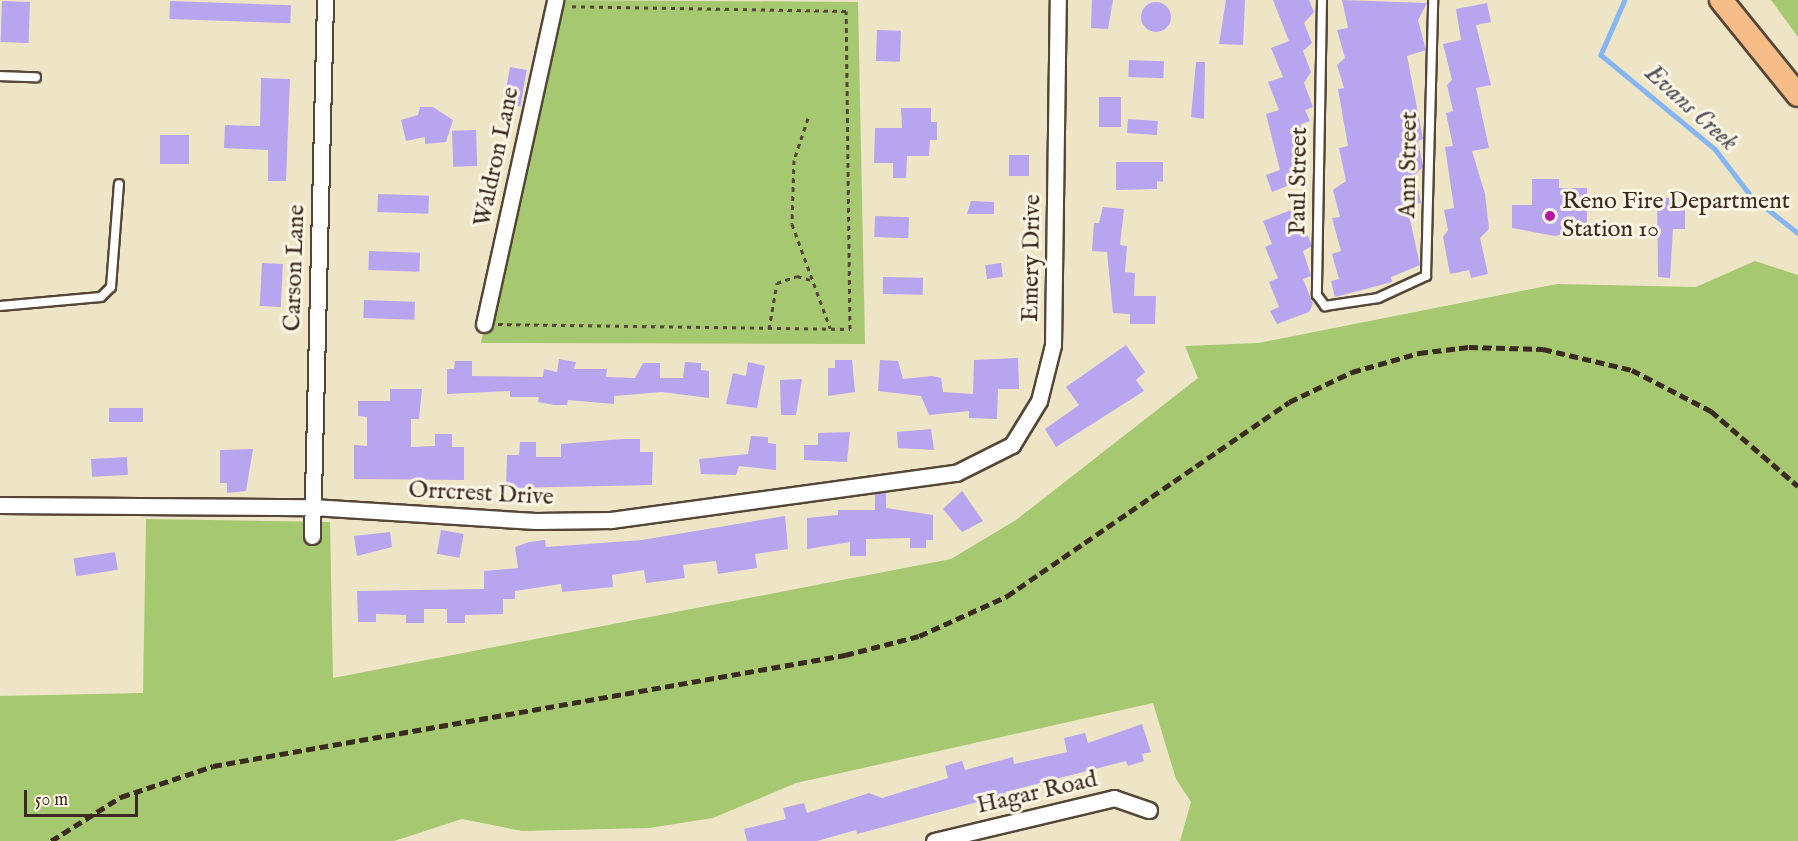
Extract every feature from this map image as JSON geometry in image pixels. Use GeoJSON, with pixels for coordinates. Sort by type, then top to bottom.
{"type":"FeatureCollection","features":[{"type":"Feature","properties":{"kind":"main road"},"geometry":{"type":"LineString","coordinates":[[1721,0],[1798,95]]}},
{"type":"Feature","properties":{"kind":"street","name":"Carson Lane"},"geometry":{"type":"LineString","coordinates":[[312,536],[325,0]]}},
{"type":"Feature","properties":{"kind":"street","name":"Waldron Lane"},"geometry":{"type":"LineString","coordinates":[[484,324],[555,0]]}},
{"type":"Feature","properties":{"kind":"street","name":"Emery Drive"},"geometry":{"type":"LineString","coordinates":[[956,472],[1012,445],[1039,402],[1053,345],[1058,0]]}},
{"type":"Feature","properties":{"kind":"street","name":"Orrcrest Drive"},"geometry":{"type":"LineString","coordinates":[[0,505],[312,507],[536,521],[611,520],[956,472]]}},
{"type":"Feature","properties":{"kind":"street","name":"Hagar Road"},"geometry":{"type":"LineString","coordinates":[[934,841],[1114,798],[1149,810]]}},
{"type":"Feature","properties":{"kind":"lane","name":"Paul Street"},"geometry":{"type":"LineString","coordinates":[[1322,0],[1317,295],[1325,306],[1378,298]]}},
{"type":"Feature","properties":{"kind":"lane","name":"Ann Street"},"geometry":{"type":"LineString","coordinates":[[1378,298],[1426,276],[1433,0]]}},
{"type":"Feature","properties":{"kind":"lane"},"geometry":{"type":"LineString","coordinates":[[0,76],[36,77]]}},
{"type":"Feature","properties":{"kind":"lane"},"geometry":{"type":"LineString","coordinates":[[0,306],[101,297],[106,292],[114,277],[119,184]]}},
{"type":"Feature","properties":{"kind":"path"},"geometry":{"type":"LineString","coordinates":[[497,313],[495,324],[850,329],[846,11],[567,6],[564,17]]}},
{"type":"Feature","properties":{"kind":"path"},"geometry":{"type":"LineString","coordinates":[[807,118],[789,191],[792,224],[830,328]]}},
{"type":"Feature","properties":{"kind":"path"},"geometry":{"type":"LineString","coordinates":[[769,328],[777,283],[797,276],[811,280]]}},
{"type":"Feature","properties":{"kind":"green space"},"geometry":{"type":"Polygon","coordinates":[[[555,0],[858,2],[865,344],[481,343],[555,0]]]}},
{"type":"Feature","properties":{"kind":"green space"},"geometry":{"type":"Polygon","coordinates":[[[1771,0],[1798,0],[1798,37],[1771,0]]]}},
{"type":"Feature","properties":{"kind":"green space"},"geometry":{"type":"Polygon","coordinates":[[[1755,261],[1798,275],[1798,841],[1180,841],[1191,802],[1176,779],[1153,703],[796,783],[713,818],[649,828],[522,831],[462,819],[394,841],[0,841],[0,696],[143,693],[146,519],[330,522],[333,678],[951,559],[1016,520],[1198,378],[1185,346],[1258,343],[1557,284],[1696,287],[1755,261]]]}},
{"type":"Feature","properties":{"kind":"building"},"geometry":{"type":"Polygon","coordinates":[[[1092,0],[1113,0],[1108,29],[1091,28],[1092,0]]]}},
{"type":"Feature","properties":{"kind":"building"},"geometry":{"type":"Polygon","coordinates":[[[1226,0],[1245,0],[1243,45],[1219,44],[1226,0]]]}},
{"type":"Feature","properties":{"kind":"building"},"geometry":{"type":"Polygon","coordinates":[[[1273,0],[1309,0],[1314,12],[1304,23],[1312,43],[1303,51],[1311,72],[1304,83],[1313,107],[1305,110],[1310,121],[1301,124],[1309,143],[1294,149],[1305,179],[1272,192],[1266,175],[1280,170],[1266,114],[1279,110],[1268,82],[1283,77],[1271,48],[1289,41],[1273,0]]]}},
{"type":"Feature","properties":{"kind":"building"},"geometry":{"type":"Polygon","coordinates":[[[1342,0],[1427,3],[1418,20],[1426,50],[1407,56],[1423,139],[1418,141],[1423,167],[1415,175],[1421,203],[1407,206],[1420,265],[1391,277],[1392,282],[1335,297],[1331,281],[1339,279],[1332,254],[1341,251],[1332,218],[1340,217],[1333,190],[1346,181],[1339,148],[1348,146],[1338,89],[1344,88],[1337,65],[1345,58],[1337,30],[1348,28],[1342,0]]]}},
{"type":"Feature","properties":{"kind":"building"},"geometry":{"type":"Polygon","coordinates":[[[2,1],[30,2],[29,43],[1,42],[2,1]]]}},
{"type":"Feature","properties":{"kind":"building"},"geometry":{"type":"Polygon","coordinates":[[[170,1],[291,5],[290,23],[169,19],[170,1]]]}},
{"type":"Feature","properties":{"kind":"building"},"geometry":{"type":"Polygon","coordinates":[[[1156,2],[1166,7],[1171,17],[1166,27],[1156,32],[1146,27],[1141,17],[1146,7],[1156,2]]]}},
{"type":"Feature","properties":{"kind":"building"},"geometry":{"type":"Polygon","coordinates":[[[1487,3],[1491,22],[1476,25],[1491,85],[1476,88],[1489,148],[1472,151],[1485,194],[1489,229],[1480,238],[1488,274],[1471,278],[1469,270],[1450,274],[1443,237],[1448,230],[1444,210],[1454,208],[1445,147],[1453,146],[1446,113],[1453,111],[1447,85],[1452,80],[1443,44],[1461,40],[1456,9],[1487,3]]]}},
{"type":"Feature","properties":{"kind":"building"},"geometry":{"type":"Polygon","coordinates":[[[877,30],[901,31],[900,62],[876,61],[877,30]]]}},
{"type":"Feature","properties":{"kind":"building"},"geometry":{"type":"Polygon","coordinates":[[[1129,60],[1164,61],[1163,78],[1128,77],[1129,60]]]}},
{"type":"Feature","properties":{"kind":"building"},"geometry":{"type":"Polygon","coordinates":[[[1196,62],[1205,62],[1204,119],[1191,117],[1196,62]]]}},
{"type":"Feature","properties":{"kind":"building"},"geometry":{"type":"Polygon","coordinates":[[[510,67],[527,70],[520,106],[504,103],[510,67]]]}},
{"type":"Feature","properties":{"kind":"building"},"geometry":{"type":"Polygon","coordinates":[[[261,78],[290,79],[286,181],[268,181],[268,150],[224,148],[225,125],[260,126],[261,78]]]}},
{"type":"Feature","properties":{"kind":"building"},"geometry":{"type":"Polygon","coordinates":[[[1099,97],[1121,97],[1121,127],[1099,127],[1099,97]]]}},
{"type":"Feature","properties":{"kind":"building"},"geometry":{"type":"Polygon","coordinates":[[[420,107],[433,107],[453,120],[446,142],[425,144],[425,137],[406,141],[401,120],[418,115],[420,107]]]}},
{"type":"Feature","properties":{"kind":"building"},"geometry":{"type":"Polygon","coordinates":[[[901,108],[931,108],[931,122],[937,122],[937,140],[930,140],[929,156],[907,156],[906,178],[893,178],[893,163],[874,163],[875,128],[902,128],[901,108]]]}},
{"type":"Feature","properties":{"kind":"building"},"geometry":{"type":"Polygon","coordinates":[[[1128,119],[1158,121],[1157,135],[1127,133],[1128,119]]]}},
{"type":"Feature","properties":{"kind":"building"},"geometry":{"type":"Polygon","coordinates":[[[476,130],[477,166],[453,167],[452,131],[476,130]]]}},
{"type":"Feature","properties":{"kind":"building"},"geometry":{"type":"Polygon","coordinates":[[[160,135],[189,135],[189,164],[160,164],[160,135]]]}},
{"type":"Feature","properties":{"kind":"building"},"geometry":{"type":"Polygon","coordinates":[[[1009,155],[1029,155],[1029,176],[1009,176],[1009,155]]]}},
{"type":"Feature","properties":{"kind":"building"},"geometry":{"type":"Polygon","coordinates":[[[1116,162],[1163,162],[1163,182],[1157,181],[1157,189],[1116,190],[1116,162]]]}},
{"type":"Feature","properties":{"kind":"building","name":"Reno Fire Department Station 10"},"geometry":{"type":"Polygon","coordinates":[[[1532,179],[1559,179],[1559,188],[1587,188],[1587,230],[1555,236],[1512,228],[1512,205],[1532,205],[1532,179]]]}},
{"type":"Feature","properties":{"kind":"building"},"geometry":{"type":"Polygon","coordinates":[[[378,194],[429,196],[428,214],[377,212],[378,194]]]}},
{"type":"Feature","properties":{"kind":"building"},"geometry":{"type":"Polygon","coordinates":[[[1657,197],[1670,198],[1670,209],[1685,209],[1685,229],[1673,229],[1670,278],[1658,277],[1657,197]]]}},
{"type":"Feature","properties":{"kind":"building"},"geometry":{"type":"Polygon","coordinates":[[[971,201],[994,202],[994,214],[967,214],[971,201]]]}},
{"type":"Feature","properties":{"kind":"building"},"geometry":{"type":"Polygon","coordinates":[[[1103,207],[1124,209],[1120,245],[1127,246],[1125,272],[1135,273],[1134,296],[1156,296],[1155,324],[1130,324],[1130,314],[1113,313],[1107,252],[1092,251],[1094,223],[1099,223],[1103,207]]]}},
{"type":"Feature","properties":{"kind":"building"},"geometry":{"type":"Polygon","coordinates":[[[1296,208],[1312,246],[1303,251],[1311,276],[1303,279],[1313,304],[1309,312],[1277,324],[1270,311],[1279,307],[1269,282],[1278,278],[1265,247],[1272,244],[1263,221],[1296,208]]]}},
{"type":"Feature","properties":{"kind":"building"},"geometry":{"type":"Polygon","coordinates":[[[875,216],[909,217],[908,238],[874,237],[875,216]]]}},
{"type":"Feature","properties":{"kind":"building"},"geometry":{"type":"Polygon","coordinates":[[[369,251],[420,253],[419,272],[368,270],[369,251]]]}},
{"type":"Feature","properties":{"kind":"building"},"geometry":{"type":"Polygon","coordinates":[[[262,263],[283,264],[281,307],[260,306],[262,263]]]}},
{"type":"Feature","properties":{"kind":"building"},"geometry":{"type":"Polygon","coordinates":[[[1001,263],[1003,277],[987,279],[985,265],[1001,263]]]}},
{"type":"Feature","properties":{"kind":"building"},"geometry":{"type":"Polygon","coordinates":[[[883,277],[923,278],[923,295],[883,294],[883,277]]]}},
{"type":"Feature","properties":{"kind":"building"},"geometry":{"type":"Polygon","coordinates":[[[364,300],[415,302],[414,320],[363,318],[364,300]]]}},
{"type":"Feature","properties":{"kind":"building"},"geometry":{"type":"Polygon","coordinates":[[[1126,345],[1145,372],[1136,380],[1144,391],[1056,447],[1045,429],[1079,405],[1066,387],[1126,345]]]}},
{"type":"Feature","properties":{"kind":"building"},"geometry":{"type":"Polygon","coordinates":[[[1018,358],[1019,389],[998,389],[997,419],[969,418],[969,411],[929,415],[921,396],[878,391],[880,360],[898,361],[903,379],[932,376],[941,378],[943,392],[973,394],[974,360],[1018,358]]]}},
{"type":"Feature","properties":{"kind":"building"},"geometry":{"type":"Polygon","coordinates":[[[559,359],[576,362],[574,369],[607,369],[606,377],[635,378],[643,363],[660,363],[660,378],[683,378],[685,362],[701,363],[701,370],[709,371],[709,398],[662,392],[614,396],[614,404],[568,400],[567,405],[554,405],[538,402],[539,397],[510,397],[510,391],[447,394],[447,369],[454,369],[455,361],[472,361],[472,376],[543,377],[544,369],[557,372],[559,359]]]}},
{"type":"Feature","properties":{"kind":"building"},"geometry":{"type":"Polygon","coordinates":[[[835,360],[852,360],[855,392],[828,396],[828,368],[835,368],[835,360]]]}},
{"type":"Feature","properties":{"kind":"building"},"geometry":{"type":"Polygon","coordinates":[[[748,362],[765,366],[757,408],[726,404],[733,373],[746,376],[748,362]]]}},
{"type":"Feature","properties":{"kind":"building"},"geometry":{"type":"Polygon","coordinates":[[[802,379],[796,415],[781,415],[780,380],[802,379]]]}},
{"type":"Feature","properties":{"kind":"building"},"geometry":{"type":"Polygon","coordinates":[[[390,389],[422,389],[419,419],[411,419],[411,447],[435,446],[435,434],[452,434],[452,447],[464,447],[464,480],[354,479],[354,445],[367,446],[367,417],[358,416],[358,401],[390,401],[390,389]]]}},
{"type":"Feature","properties":{"kind":"building"},"geometry":{"type":"Polygon","coordinates":[[[109,408],[143,408],[143,422],[109,422],[109,408]]]}},
{"type":"Feature","properties":{"kind":"building"},"geometry":{"type":"Polygon","coordinates":[[[931,429],[934,450],[898,448],[897,432],[931,429]]]}},
{"type":"Feature","properties":{"kind":"building"},"geometry":{"type":"Polygon","coordinates":[[[850,432],[847,462],[804,460],[804,445],[818,445],[818,433],[850,432]]]}},
{"type":"Feature","properties":{"kind":"building"},"geometry":{"type":"Polygon","coordinates":[[[751,436],[768,437],[768,443],[776,444],[776,470],[739,466],[736,475],[701,474],[699,459],[748,454],[751,436]]]}},
{"type":"Feature","properties":{"kind":"building"},"geometry":{"type":"Polygon","coordinates":[[[640,439],[640,452],[653,452],[652,485],[506,488],[507,455],[519,455],[520,442],[536,442],[536,457],[561,457],[561,444],[640,439]]]}},
{"type":"Feature","properties":{"kind":"building"},"geometry":{"type":"Polygon","coordinates":[[[253,449],[246,491],[227,493],[227,483],[220,483],[220,450],[253,449]]]}},
{"type":"Feature","properties":{"kind":"building"},"geometry":{"type":"Polygon","coordinates":[[[127,457],[128,475],[92,477],[91,459],[127,457]]]}},
{"type":"Feature","properties":{"kind":"building"},"geometry":{"type":"Polygon","coordinates":[[[962,491],[983,521],[962,532],[943,509],[962,491]]]}},
{"type":"Feature","properties":{"kind":"building"},"geometry":{"type":"Polygon","coordinates":[[[886,492],[886,508],[933,515],[933,540],[926,540],[926,548],[910,548],[910,538],[866,539],[866,556],[850,556],[850,542],[807,549],[807,518],[838,515],[838,510],[875,510],[875,494],[886,492]]]}},
{"type":"Feature","properties":{"kind":"building"},"geometry":{"type":"Polygon","coordinates":[[[785,516],[788,549],[755,554],[757,568],[718,574],[716,561],[683,565],[685,578],[646,583],[644,570],[612,575],[613,587],[562,592],[561,584],[515,591],[515,599],[503,599],[503,614],[465,615],[465,623],[447,623],[447,609],[424,609],[424,623],[406,623],[406,615],[376,614],[376,622],[358,622],[357,591],[484,589],[484,571],[518,568],[515,547],[529,542],[545,540],[546,547],[642,540],[785,516]]]}},
{"type":"Feature","properties":{"kind":"building"},"geometry":{"type":"Polygon","coordinates":[[[441,530],[464,534],[459,558],[437,554],[441,530]]]}},
{"type":"Feature","properties":{"kind":"building"},"geometry":{"type":"Polygon","coordinates":[[[390,532],[392,547],[357,556],[354,536],[390,532]]]}},
{"type":"Feature","properties":{"kind":"building"},"geometry":{"type":"Polygon","coordinates":[[[115,552],[118,570],[76,576],[74,559],[115,552]]]}},
{"type":"Feature","properties":{"kind":"building"},"geometry":{"type":"Polygon","coordinates":[[[1142,724],[1151,752],[1142,754],[1144,761],[1128,766],[1126,761],[1005,792],[1007,798],[986,805],[985,800],[857,834],[856,830],[817,841],[747,841],[744,829],[786,819],[783,808],[804,803],[807,813],[869,793],[882,798],[948,778],[945,766],[962,761],[965,770],[1013,757],[1014,764],[1067,752],[1064,738],[1085,733],[1088,743],[1142,724]]]}},
{"type":"Feature","properties":{"kind":"waterway","name":"Evans Creek"},"geometry":{"type":"LineString","coordinates":[[1625,0],[1601,55],[1715,149],[1752,197],[1798,233]]}},
{"type":"Feature","properties":{"kind":"railway"},"geometry":{"type":"LineString","coordinates":[[51,841],[121,797],[213,766],[845,655],[919,636],[1007,596],[1289,402],[1352,372],[1419,353],[1469,347],[1543,349],[1632,370],[1711,411],[1798,486]]}},
{"type":"Feature","properties":{"kind":"place","name":"Reno Fire Department Station 10"},"geometry":{"type":"Point","coordinates":[1550,216]}}]}
